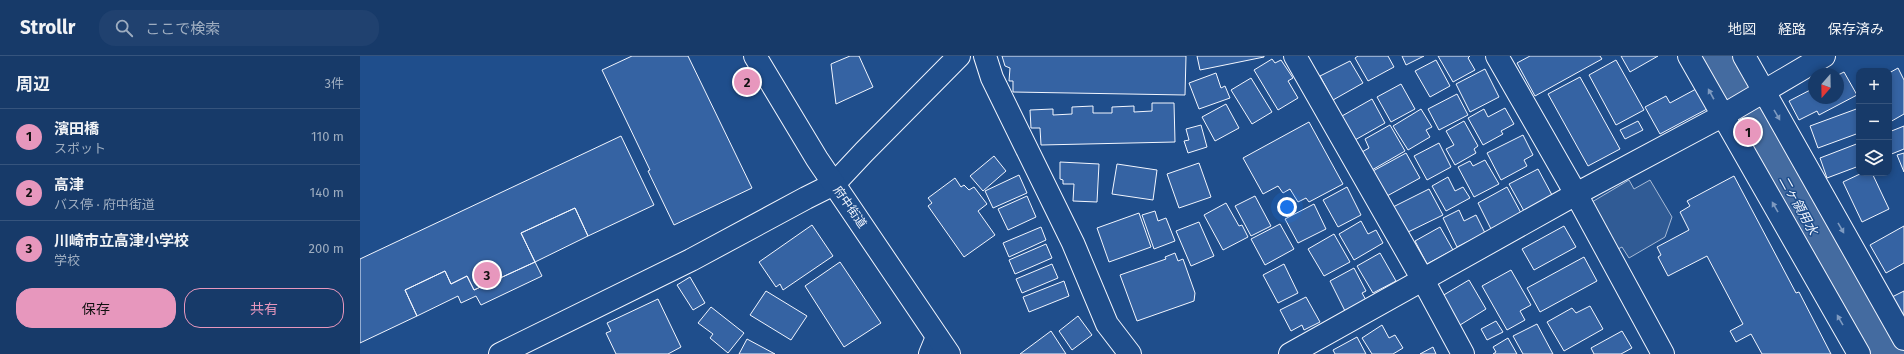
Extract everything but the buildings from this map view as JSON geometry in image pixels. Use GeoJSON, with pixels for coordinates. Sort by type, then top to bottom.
{"type":"FeatureCollection","features":[{"type":"Feature","properties":{"kind":"main road","name":"府中街道"},"geometry":{"type":"LineString","coordinates":[[755,56],[834,184],[939,348]]}},
{"type":"Feature","properties":{"kind":"main road"},"geometry":{"type":"LineString","coordinates":[[500,354],[691,260],[834,184],[959,56]]}},
{"type":"Feature","properties":{"kind":"main road"},"geometry":{"type":"LineString","coordinates":[[985,56],[992,78],[1073,243],[1107,324],[1130,354]]}},
{"type":"Feature","properties":{"kind":"main road"},"geometry":{"type":"LineString","coordinates":[[1295,56],[1423,280],[1463,354]]}},
{"type":"Feature","properties":{"kind":"main road"},"geometry":{"type":"LineString","coordinates":[[1496,56],[1576,194],[1663,354]]}},
{"type":"Feature","properties":{"kind":"main road"},"geometry":{"type":"LineString","coordinates":[[1689,56],[1727,113],[1859,354]]}},
{"type":"Feature","properties":{"kind":"main road"},"geometry":{"type":"LineString","coordinates":[[1744,56],[1759,94],[1904,339]]}},
{"type":"Feature","properties":{"kind":"main road"},"geometry":{"type":"LineString","coordinates":[[1290,354],[1576,194],[1727,113],[1824,56]]}},
{"type":"Feature","properties":{"kind":"shaded area"},"geometry":{"type":"Polygon","coordinates":[[[1629,180],[1634,189],[1650,180],[1672,217],[1665,237],[1629,258],[1622,247],[1614,251],[1587,205],[1629,180]]]}},
{"type":"Feature","properties":{"kind":"waterway","name":"二ヶ領用水"},"geometry":{"type":"LineString","coordinates":[[1716,56],[1882,354]]}},
{"type":"Feature","properties":{"kind":"place","name":"高津"},"geometry":{"type":"Point","coordinates":[747,82]}},
{"type":"Feature","properties":{"kind":"place","name":"濱田橋"},"geometry":{"type":"Point","coordinates":[1748,132]}},
{"type":"Feature","properties":{"kind":"place","name":"川崎市立高津小学校"},"geometry":{"type":"Point","coordinates":[487,275]}}]}
